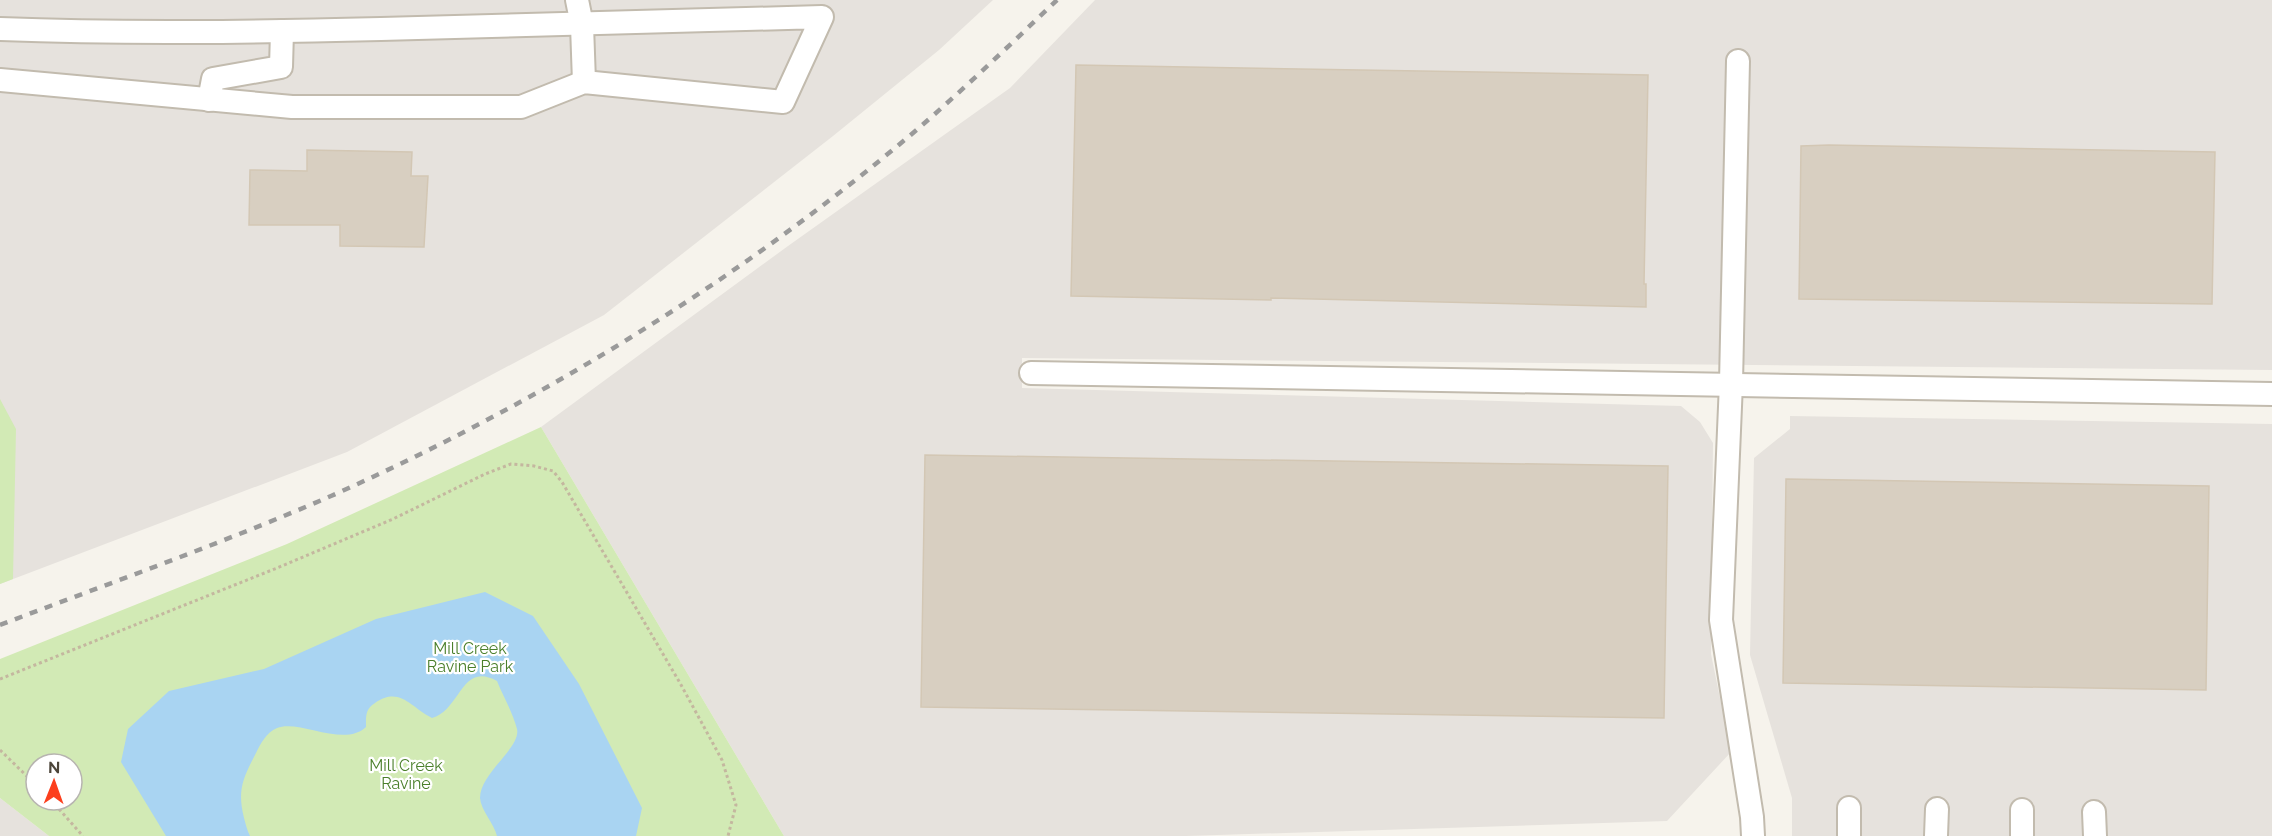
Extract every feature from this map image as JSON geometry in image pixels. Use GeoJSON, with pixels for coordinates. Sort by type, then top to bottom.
{"type":"FeatureCollection","features":[{"type":"Feature","properties":{"kind":"street"},"geometry":{"type":"LineString","coordinates":[[577,0],[582,25],[584,82]]}},
{"type":"Feature","properties":{"kind":"street"},"geometry":{"type":"LineString","coordinates":[[0,28],[89,33],[282,31],[822,18],[783,102],[584,82],[521,107],[292,107],[0,80]]}},
{"type":"Feature","properties":{"kind":"street"},"geometry":{"type":"LineString","coordinates":[[209,100],[213,79],[281,67],[282,31]]}},
{"type":"Feature","properties":{"kind":"street"},"geometry":{"type":"LineString","coordinates":[[1738,61],[1731,383],[1721,621],[1752,817],[1753,836]]}},
{"type":"Feature","properties":{"kind":"street"},"geometry":{"type":"LineString","coordinates":[[1031,373],[1731,383],[2272,394]]}},
{"type":"Feature","properties":{"kind":"street"},"geometry":{"type":"LineString","coordinates":[[1849,836],[1850,808]]}},
{"type":"Feature","properties":{"kind":"street"},"geometry":{"type":"LineString","coordinates":[[1936,836],[1937,809]]}},
{"type":"Feature","properties":{"kind":"street"},"geometry":{"type":"LineString","coordinates":[[2022,810],[2022,836]]}},
{"type":"Feature","properties":{"kind":"street"},"geometry":{"type":"LineString","coordinates":[[2094,812],[2095,836]]}},
{"type":"Feature","properties":{"kind":"path"},"geometry":{"type":"LineString","coordinates":[[0,679],[288,564],[393,519],[485,474],[511,464],[534,466],[553,471],[562,482],[680,682],[722,760],[736,805],[728,836]]}},
{"type":"Feature","properties":{"kind":"path"},"geometry":{"type":"LineString","coordinates":[[0,750],[24,773]]}},
{"type":"Feature","properties":{"kind":"path"},"geometry":{"type":"LineString","coordinates":[[62,812],[83,836]]}},
{"type":"Feature","properties":{"kind":"shaded area"},"geometry":{"type":"Polygon","coordinates":[[[0,0],[993,0],[939,50],[833,136],[604,315],[347,452],[0,584],[0,0]]]}},
{"type":"Feature","properties":{"kind":"shaded area"},"geometry":{"type":"Polygon","coordinates":[[[1095,0],[2272,0],[2272,370],[1022,358],[1022,388],[1681,406],[1700,422],[1713,443],[1711,654],[1731,752],[1667,821],[1186,836],[784,836],[541,427],[788,246],[1010,88],[1095,0]]]}},
{"type":"Feature","properties":{"kind":"shaded area"},"geometry":{"type":"Polygon","coordinates":[[[1790,416],[2272,424],[2272,836],[1792,836],[1792,798],[1750,655],[1754,458],[1790,429],[1790,416]]]}},
{"type":"Feature","properties":{"kind":"shaded area"},"geometry":{"type":"Polygon","coordinates":[[[0,798],[49,836],[0,836],[0,798]]]}},
{"type":"Feature","properties":{"kind":"green space"},"geometry":{"type":"Polygon","coordinates":[[[0,399],[16,429],[13,579],[0,584],[0,399]]]}},
{"type":"Feature","properties":{"kind":"green space","name":"Mill Creek Ravine Park"},"geometry":{"type":"Polygon","coordinates":[[[541,427],[784,836],[49,836],[0,798],[0,659],[287,544],[541,427]]]}},
{"type":"Feature","properties":{"kind":"water"},"geometry":{"type":"Polygon","coordinates":[[[485,592],[533,616],[579,684],[642,808],[636,836],[497,836],[480,798],[486,779],[513,744],[517,736],[517,729],[497,681],[485,677],[476,677],[468,682],[442,713],[432,718],[405,700],[391,697],[384,698],[369,708],[366,727],[357,733],[334,734],[286,726],[273,730],[260,746],[242,784],[242,808],[250,836],[166,836],[121,762],[128,729],[169,691],[264,669],[376,619],[485,592]]]}},
{"type":"Feature","properties":{"kind":"building"},"geometry":{"type":"Polygon","coordinates":[[[1076,65],[1648,75],[1644,284],[1646,284],[1646,307],[1271,298],[1271,300],[1071,296],[1076,65]]]}},
{"type":"Feature","properties":{"kind":"building"},"geometry":{"type":"Polygon","coordinates":[[[1801,146],[2215,152],[2212,304],[1799,299],[1801,146]]]}},
{"type":"Feature","properties":{"kind":"building"},"geometry":{"type":"Polygon","coordinates":[[[307,150],[412,152],[411,176],[428,176],[424,247],[340,246],[340,225],[249,225],[250,170],[307,171],[307,150]]]}},
{"type":"Feature","properties":{"kind":"building"},"geometry":{"type":"Polygon","coordinates":[[[925,455],[1668,466],[1664,718],[921,707],[925,455]]]}},
{"type":"Feature","properties":{"kind":"building"},"geometry":{"type":"Polygon","coordinates":[[[1786,479],[2209,486],[2206,690],[1783,683],[1786,479]]]}},
{"type":"Feature","properties":{"kind":"railway"},"geometry":{"type":"LineString","coordinates":[[0,625],[208,546],[331,496],[487,420],[564,377],[712,285],[853,182],[938,112],[1057,0]]}},
{"type":"Feature","properties":{"kind":"park label","name":"Mill Creek Ravine"},"geometry":{"type":"Point","coordinates":[406,774]}}]}
